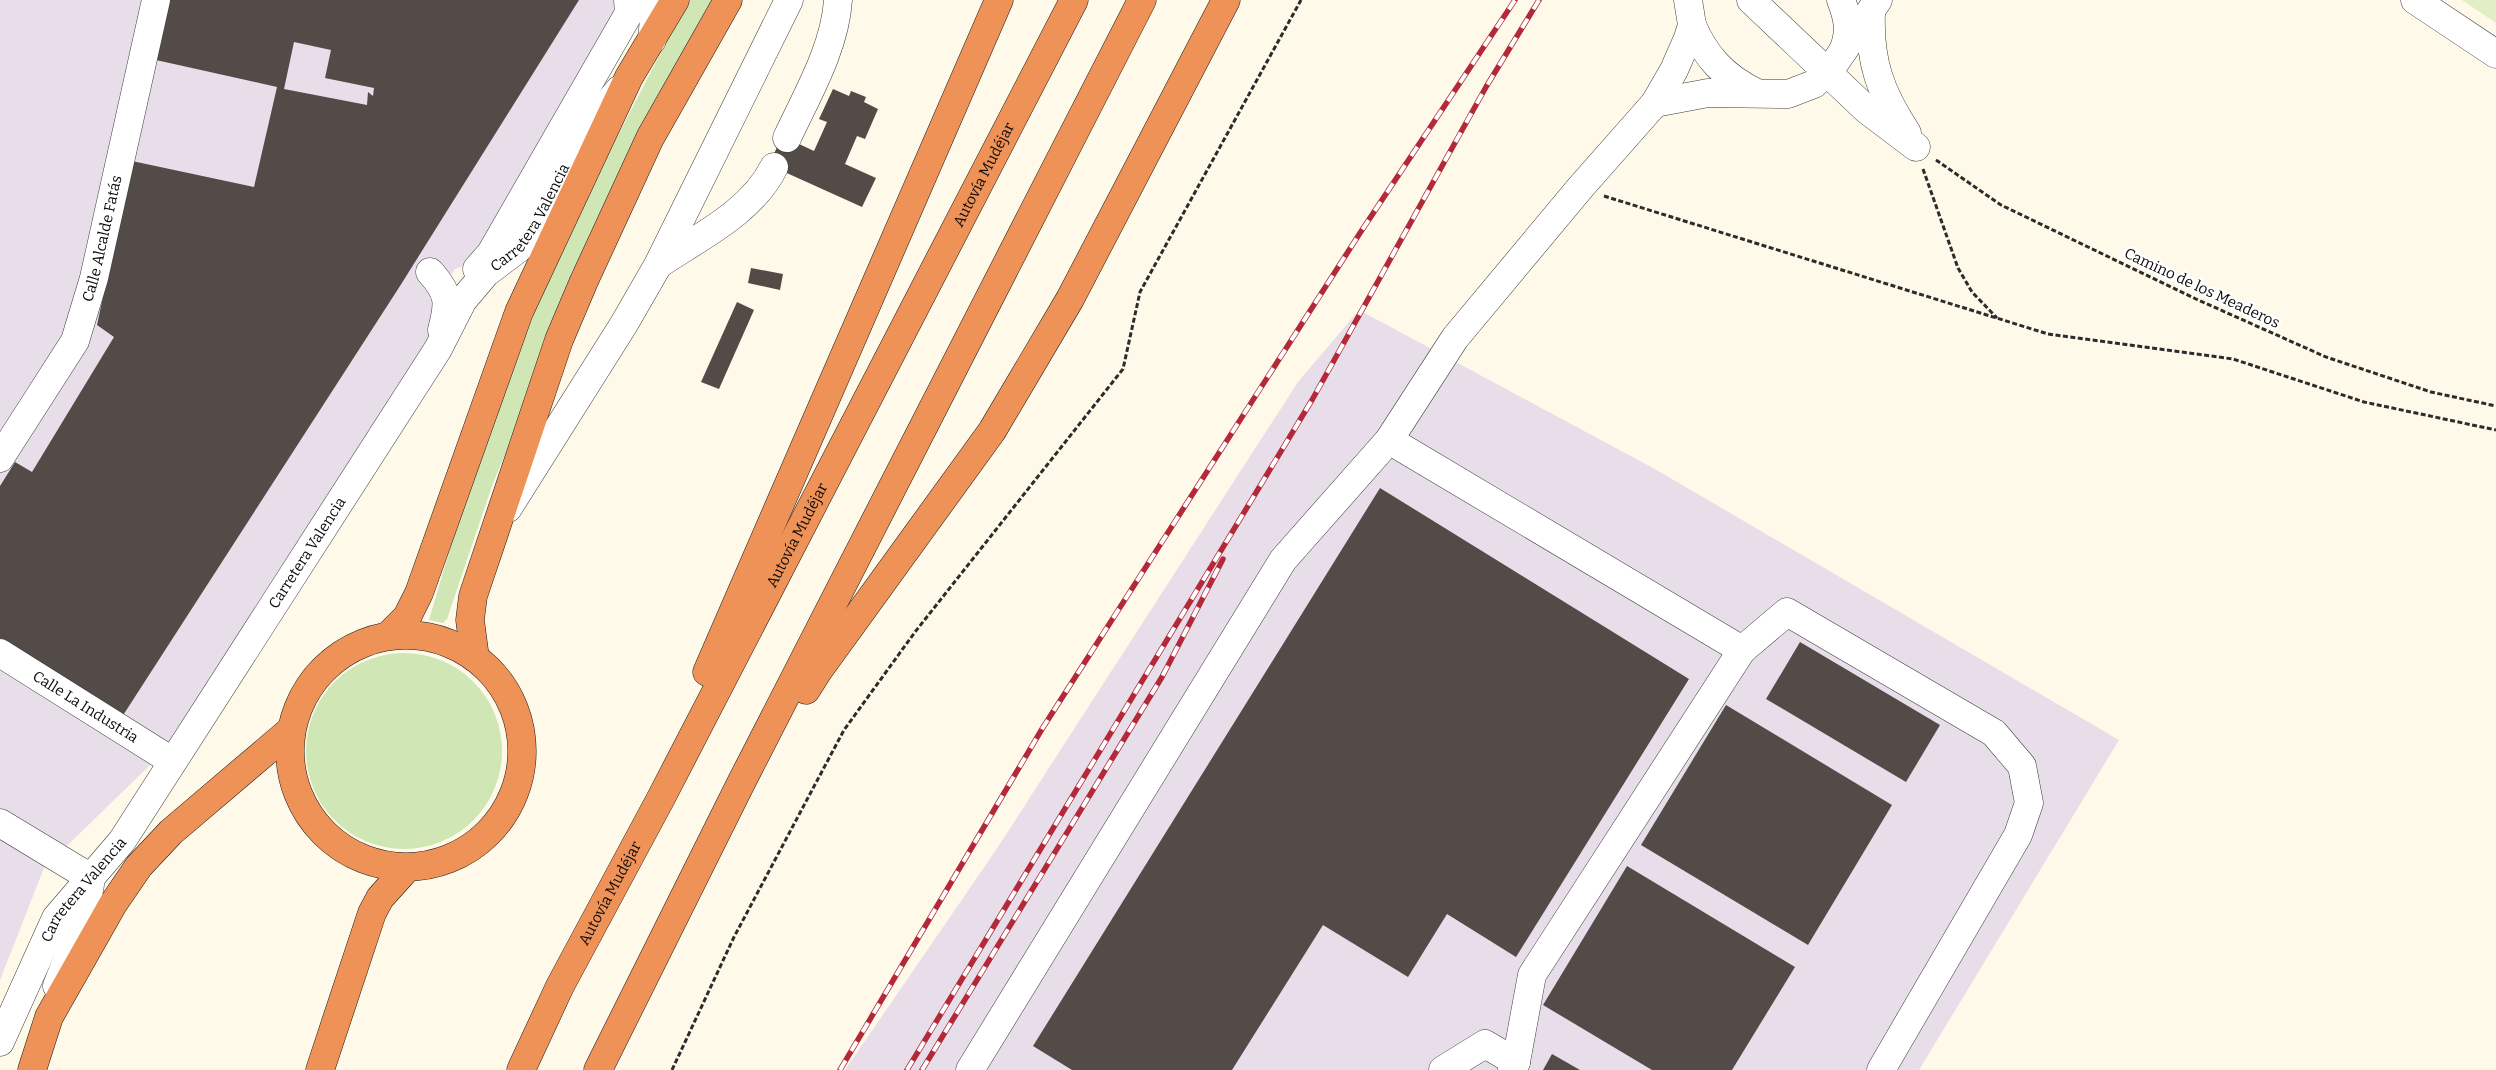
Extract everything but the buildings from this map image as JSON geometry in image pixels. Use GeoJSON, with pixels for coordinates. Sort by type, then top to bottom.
{"type":"FeatureCollection","features":[{"type":"Feature","properties":{"kind":"highway"},"geometry":{"type":"LineString","coordinates":[[388,636],[407,617],[419,593],[519,312],[629,77],[675,0]]}},
{"type":"Feature","properties":{"kind":"highway"},"geometry":{"type":"LineString","coordinates":[[475,658],[470,620],[473,596],[559,340],[650,138],[728,0]]}},
{"type":"Feature","properties":{"kind":"highway"},"geometry":{"type":"LineString","coordinates":[[560,986],[645,794],[704,680],[999,0]]}},
{"type":"Feature","properties":{"kind":"highway","name":"Autovía Mudéjar"},"geometry":{"type":"LineString","coordinates":[[521,1070],[560,986],[661,798],[1074,0]]}},
{"type":"Feature","properties":{"kind":"highway"},"geometry":{"type":"LineString","coordinates":[[598,1070],[741,783],[1142,0]]}},
{"type":"Feature","properties":{"kind":"highway"},"geometry":{"type":"LineString","coordinates":[[741,783],[773,746],[818,671],[992,431],[1070,299],[1226,0]]}},
{"type":"Feature","properties":{"kind":"highway"},"geometry":{"type":"LineString","coordinates":[[388,636],[418,636],[448,643],[475,658],[498,680],[514,708],[520,731],[521,771],[511,802],[493,828],[469,849],[439,863],[408,868],[378,864],[351,854],[327,837],[314,822],[295,788],[290,760],[291,730],[299,705],[307,690],[328,665],[356,646],[388,636]]}},
{"type":"Feature","properties":{"kind":"highway"},"geometry":{"type":"LineString","coordinates":[[32,1070],[49,1017],[113,904],[140,866],[171,832],[291,730]]}},
{"type":"Feature","properties":{"kind":"highway"},"geometry":{"type":"LineString","coordinates":[[320,1070],[372,913],[380,898],[408,868]]}},
{"type":"Feature","properties":{"kind":"street","name":"Calle Alcalde Fatás"},"geometry":{"type":"LineString","coordinates":[[0,458],[75,341],[94,278],[156,0]]}},
{"type":"Feature","properties":{"kind":"street"},"geometry":{"type":"LineString","coordinates":[[438,349],[448,304],[440,283],[430,272],[458,274],[472,281],[491,253],[610,49],[629,13],[628,0]]}},
{"type":"Feature","properties":{"kind":"street"},"geometry":{"type":"LineString","coordinates":[[650,0],[654,19],[652,40]]}},
{"type":"Feature","properties":{"kind":"street"},"geometry":{"type":"LineString","coordinates":[[496,526],[624,324],[658,265],[789,0]]}},
{"type":"Feature","properties":{"kind":"street"},"geometry":{"type":"LineString","coordinates":[[787,138],[825,54],[832,32],[838,0]]}},
{"type":"Feature","properties":{"kind":"street"},"geometry":{"type":"LineString","coordinates":[[1751,0],[1835,62],[1867,110],[1916,147]]}},
{"type":"Feature","properties":{"kind":"street"},"geometry":{"type":"LineString","coordinates":[[1835,62],[1847,41],[1848,25],[1841,0]]}},
{"type":"Feature","properties":{"kind":"street"},"geometry":{"type":"LineString","coordinates":[[2415,0],[2496,54]]}},
{"type":"Feature","properties":{"kind":"street"},"geometry":{"type":"LineString","coordinates":[[1655,103],[1708,93],[1740,91],[1758,94],[1788,94],[1799,91],[1814,84],[1835,62],[1874,6]]}},
{"type":"Feature","properties":{"kind":"street"},"geometry":{"type":"LineString","coordinates":[[1874,6],[1873,62],[1890,106],[1916,147]]}},
{"type":"Feature","properties":{"kind":"street"},"geometry":{"type":"LineString","coordinates":[[1690,12],[1705,53],[1735,81],[1758,94]]}},
{"type":"Feature","properties":{"kind":"street"},"geometry":{"type":"LineString","coordinates":[[970,1070],[1283,560],[1389,440],[1455,338],[1580,188],[1655,103],[1674,70],[1690,12]]}},
{"type":"Feature","properties":{"kind":"street","name":"Carretera Valencia"},"geometry":{"type":"LineString","coordinates":[[0,1042],[56,918],[122,841],[438,349],[472,281],[519,248],[537,221],[578,139],[629,77]]}},
{"type":"Feature","properties":{"kind":"street"},"geometry":{"type":"LineString","coordinates":[[658,265],[718,226],[766,184],[774,167]]}},
{"type":"Feature","properties":{"kind":"street"},"geometry":{"type":"LineString","coordinates":[[1389,440],[1742,650]]}},
{"type":"Feature","properties":{"kind":"street"},"geometry":{"type":"LineString","coordinates":[[1443,1070],[1485,1044],[1514,1066],[1532,976],[1742,650],[1787,612],[1994,733],[2022,766],[2029,803],[2018,835],[1881,1070]]}},
{"type":"Feature","properties":{"kind":"street","name":"Calle La Industria"},"geometry":{"type":"LineString","coordinates":[[0,654],[172,761]]}},
{"type":"Feature","properties":{"kind":"street"},"geometry":{"type":"LineString","coordinates":[[0,823],[91,878],[85,915],[59,980],[49,1017]]}},
{"type":"Feature","properties":{"kind":"path"},"geometry":{"type":"LineString","coordinates":[[672,1070],[734,936],[844,730],[915,632],[1123,369],[1140,292],[1300,0]]}},
{"type":"Feature","properties":{"kind":"path"},"geometry":{"type":"LineString","coordinates":[[1916,147],[1934,204],[1958,268],[1972,292],[1997,318]]}},
{"type":"Feature","properties":{"kind":"path","name":"Camino de los Meaderos"},"geometry":{"type":"LineString","coordinates":[[1916,147],[2001,205],[2196,299],[2326,358],[2431,392],[2496,406]]}},
{"type":"Feature","properties":{"kind":"path"},"geometry":{"type":"LineString","coordinates":[[1580,188],[2048,334],[2233,359],[2364,402],[2496,430]]}},
{"type":"Feature","properties":{"kind":"shaded area"},"geometry":{"type":"Polygon","coordinates":[[[0,0],[622,0],[487,246],[466,265],[455,269],[438,293],[437,335],[178,738],[44,868],[0,980],[0,0]]]}},
{"type":"Feature","properties":{"kind":"shaded area"},"geometry":{"type":"Polygon","coordinates":[[[1359,310],[1653,468],[2119,740],[1919,1070],[845,1070],[996,850],[1298,382],[1359,310]]]}},
{"type":"Feature","properties":{"kind":"green space"},"geometry":{"type":"Polygon","coordinates":[[[688,0],[716,0],[640,133],[493,483],[447,619],[443,623],[429,620],[465,498],[512,367],[565,238],[688,0]]]}},
{"type":"Feature","properties":{"kind":"green space"},"geometry":{"type":"Polygon","coordinates":[[[2462,0],[2496,0],[2496,23],[2462,0]]]}},
{"type":"Feature","properties":{"kind":"green space"},"geometry":{"type":"Polygon","coordinates":[[[394,653],[414,653],[441,660],[466,675],[480,689],[495,714],[502,741],[502,761],[495,788],[480,813],[466,827],[441,842],[432,845],[414,849],[394,849],[367,842],[342,827],[328,813],[313,788],[310,779],[306,761],[306,741],[313,714],[328,689],[342,675],[367,660],[376,657],[394,653]]]}},
{"type":"Feature","properties":{"kind":"railway"},"geometry":{"type":"LineString","coordinates":[[840,1070],[1042,729],[1360,233],[1515,0]]}},
{"type":"Feature","properties":{"kind":"railway"},"geometry":{"type":"LineString","coordinates":[[907,1070],[1312,400],[1486,87],[1539,0]]}},
{"type":"Feature","properties":{"kind":"railway"},"geometry":{"type":"LineString","coordinates":[[922,1070],[1162,677],[1223,559]]}}]}
